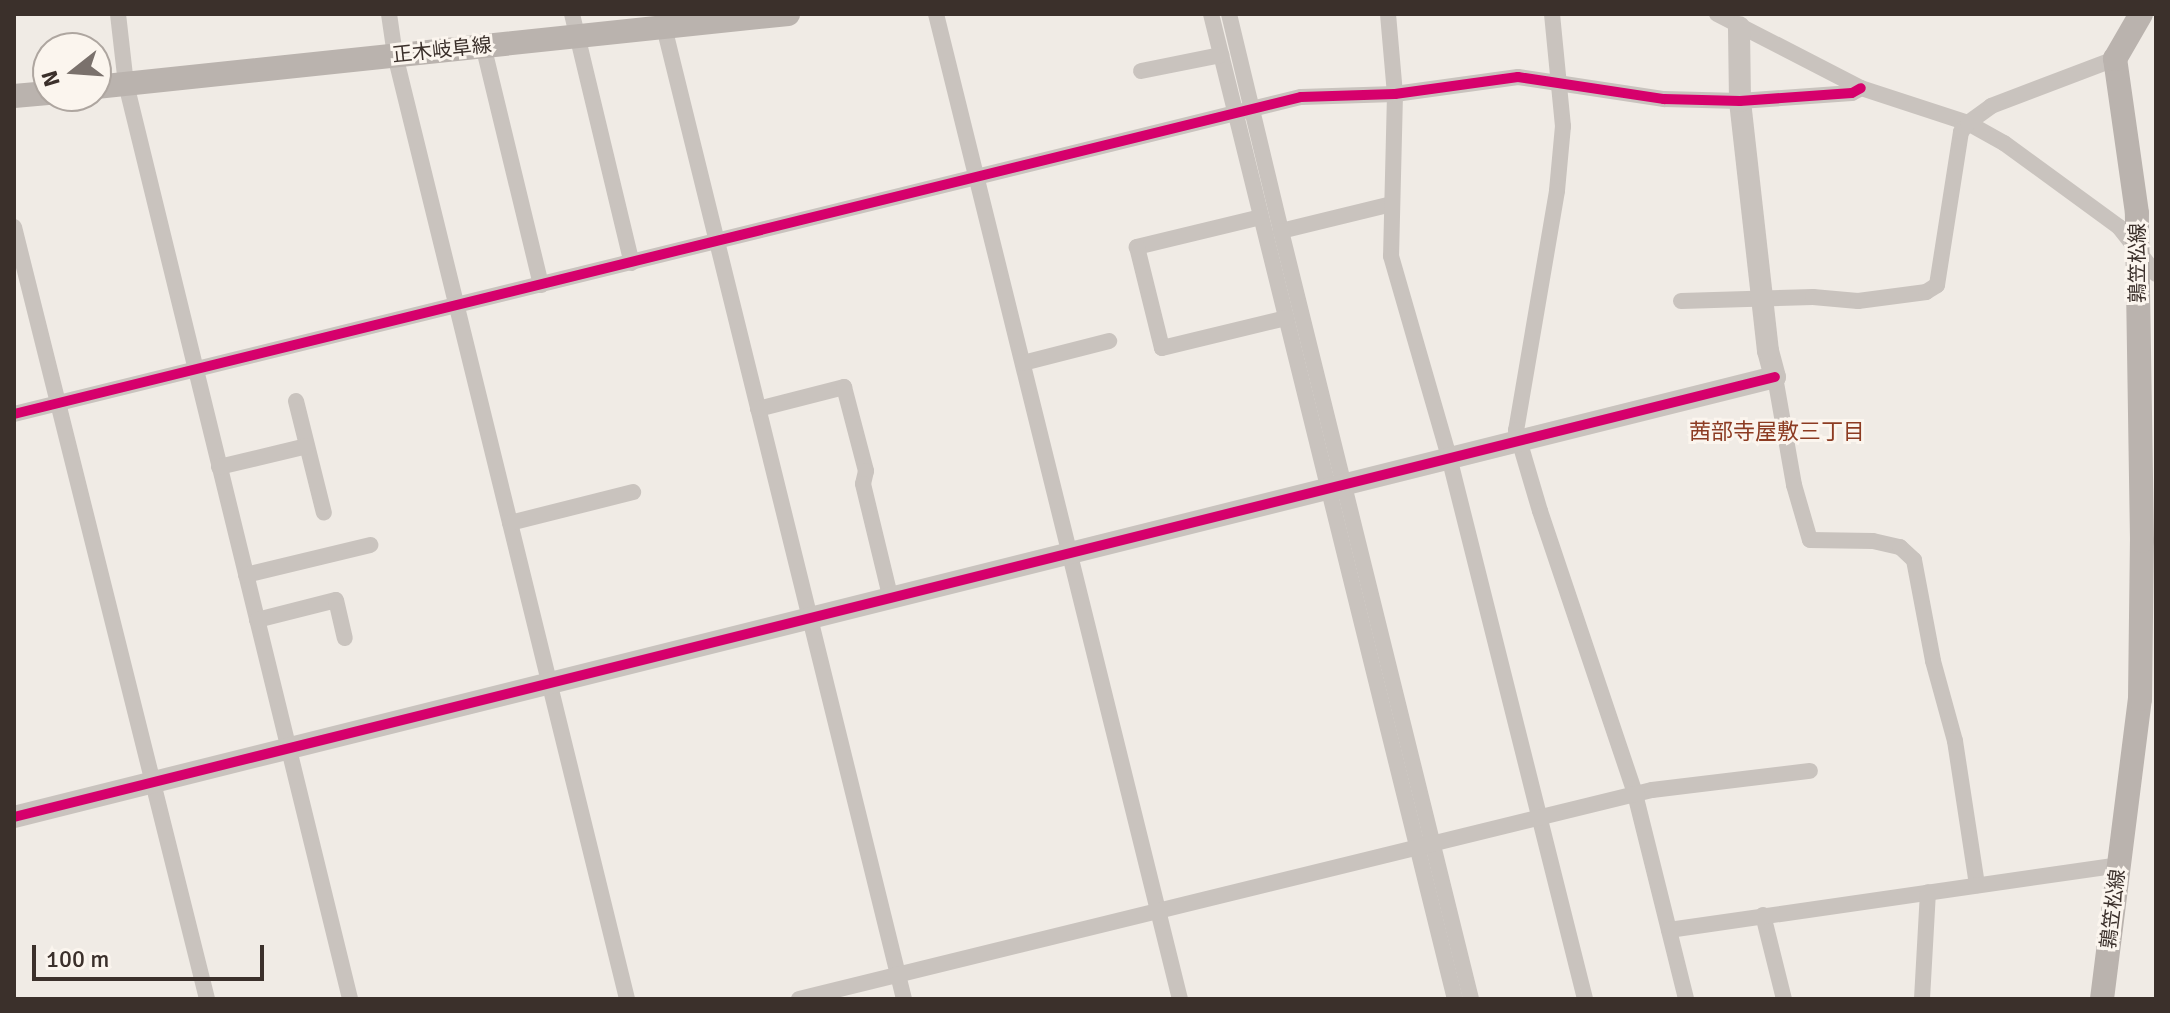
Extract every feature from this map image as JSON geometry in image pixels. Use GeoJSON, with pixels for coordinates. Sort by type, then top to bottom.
{"type":"FeatureCollection","features":[{"type":"Feature","properties":{"kind":"main road","name":"正木岐阜線"},"geometry":{"type":"LineString","coordinates":[[112,85],[483,45],[574,24],[664,27],[788,14]]}},
{"type":"Feature","properties":{"kind":"main road"},"geometry":{"type":"LineString","coordinates":[[2115,59],[2135,22]]}},
{"type":"Feature","properties":{"kind":"main road","name":"鶉笠松線"},"geometry":{"type":"LineString","coordinates":[[2102,999],[2140,699],[2149,597],[2133,169],[2115,59]]}},
{"type":"Feature","properties":{"kind":"street"},"geometry":{"type":"LineString","coordinates":[[118,14],[126,84],[350,999]]}},
{"type":"Feature","properties":{"kind":"street"},"geometry":{"type":"LineString","coordinates":[[389,14],[395,55],[627,999]]}},
{"type":"Feature","properties":{"kind":"street"},"geometry":{"type":"LineString","coordinates":[[936,14],[1180,999]]}},
{"type":"Feature","properties":{"kind":"street"},"geometry":{"type":"LineString","coordinates":[[1211,14],[1221,55],[1244,110],[1281,231],[1337,488],[1425,845],[1471,999]]}},
{"type":"Feature","properties":{"kind":"street"},"geometry":{"type":"LineString","coordinates":[[1229,14],[1261,217],[1286,318],[1337,488]]}},
{"type":"Feature","properties":{"kind":"street"},"geometry":{"type":"LineString","coordinates":[[1388,14],[1395,94],[1391,256],[1450,461],[1585,999]]}},
{"type":"Feature","properties":{"kind":"street"},"geometry":{"type":"LineString","coordinates":[[1552,14],[1563,126],[1557,191],[1516,430],[1635,794],[1686,999]]}},
{"type":"Feature","properties":{"kind":"street"},"geometry":{"type":"LineString","coordinates":[[1717,14],[1739,20],[1861,88],[1968,123],[2053,175],[2119,227],[2156,274]]}},
{"type":"Feature","properties":{"kind":"street"},"geometry":{"type":"LineString","coordinates":[[1739,20],[1740,101],[1768,351],[1794,485],[1810,540],[1873,541],[1900,547],[1914,560],[1933,661],[1955,741],[1977,885]]}},
{"type":"Feature","properties":{"kind":"street"},"geometry":{"type":"LineString","coordinates":[[574,24],[632,263]]}},
{"type":"Feature","properties":{"kind":"street"},"geometry":{"type":"LineString","coordinates":[[664,27],[904,999]]}},
{"type":"Feature","properties":{"kind":"street"},"geometry":{"type":"LineString","coordinates":[[483,45],[541,285]]}},
{"type":"Feature","properties":{"kind":"street"},"geometry":{"type":"LineString","coordinates":[[1141,71],[1221,55]]}},
{"type":"Feature","properties":{"kind":"street"},"geometry":{"type":"LineString","coordinates":[[1681,301],[1813,297],[1858,301],[1926,292],[1937,285],[1961,132],[1968,123],[1991,106],[2115,59]]}},
{"type":"Feature","properties":{"kind":"street"},"geometry":{"type":"LineString","coordinates":[[14,414],[1301,97],[1395,94],[1518,77],[1664,99],[1740,101],[1852,93],[1861,88]]}},
{"type":"Feature","properties":{"kind":"street"},"geometry":{"type":"LineString","coordinates":[[1281,231],[1392,204]]}},
{"type":"Feature","properties":{"kind":"street"},"geometry":{"type":"LineString","coordinates":[[1261,217],[1137,247],[1158,334],[1162,348],[1286,318]]}},
{"type":"Feature","properties":{"kind":"street"},"geometry":{"type":"LineString","coordinates":[[14,227],[207,999]]}},
{"type":"Feature","properties":{"kind":"street"},"geometry":{"type":"LineString","coordinates":[[1023,363],[1109,341]]}},
{"type":"Feature","properties":{"kind":"street"},"geometry":{"type":"LineString","coordinates":[[14,817],[1450,461],[1775,377]]}},
{"type":"Feature","properties":{"kind":"street"},"geometry":{"type":"LineString","coordinates":[[758,409],[844,387],[866,471],[863,484],[891,600]]}},
{"type":"Feature","properties":{"kind":"street"},"geometry":{"type":"LineString","coordinates":[[296,401],[324,513]]}},
{"type":"Feature","properties":{"kind":"street"},"geometry":{"type":"LineString","coordinates":[[219,467],[307,446]]}},
{"type":"Feature","properties":{"kind":"street"},"geometry":{"type":"LineString","coordinates":[[510,523],[633,492]]}},
{"type":"Feature","properties":{"kind":"street"},"geometry":{"type":"LineString","coordinates":[[246,575],[370,545]]}},
{"type":"Feature","properties":{"kind":"street"},"geometry":{"type":"LineString","coordinates":[[257,620],[336,600],[345,638]]}},
{"type":"Feature","properties":{"kind":"street"},"geometry":{"type":"LineString","coordinates":[[799,999],[1635,794],[1810,771]]}},
{"type":"Feature","properties":{"kind":"street"},"geometry":{"type":"LineString","coordinates":[[1425,845],[1455,999]]}},
{"type":"Feature","properties":{"kind":"street"},"geometry":{"type":"LineString","coordinates":[[1669,930],[2118,865]]}},
{"type":"Feature","properties":{"kind":"street"},"geometry":{"type":"LineString","coordinates":[[1922,999],[1928,892]]}},
{"type":"Feature","properties":{"kind":"street"},"geometry":{"type":"LineString","coordinates":[[1763,915],[1784,999]]}},
{"type":"Feature","properties":{"kind":"cycle path"},"geometry":{"type":"LineString","coordinates":[[14,414],[1301,97],[1395,94],[1518,77],[1664,99],[1740,101],[1852,93],[1861,88]]}},
{"type":"Feature","properties":{"kind":"cycle path"},"geometry":{"type":"LineString","coordinates":[[14,817],[1775,377]]}},
{"type":"Feature","properties":{"kind":"district","name":"茜部寺屋敷三丁目"},"geometry":{"type":"Point","coordinates":[1777,432]}}]}
